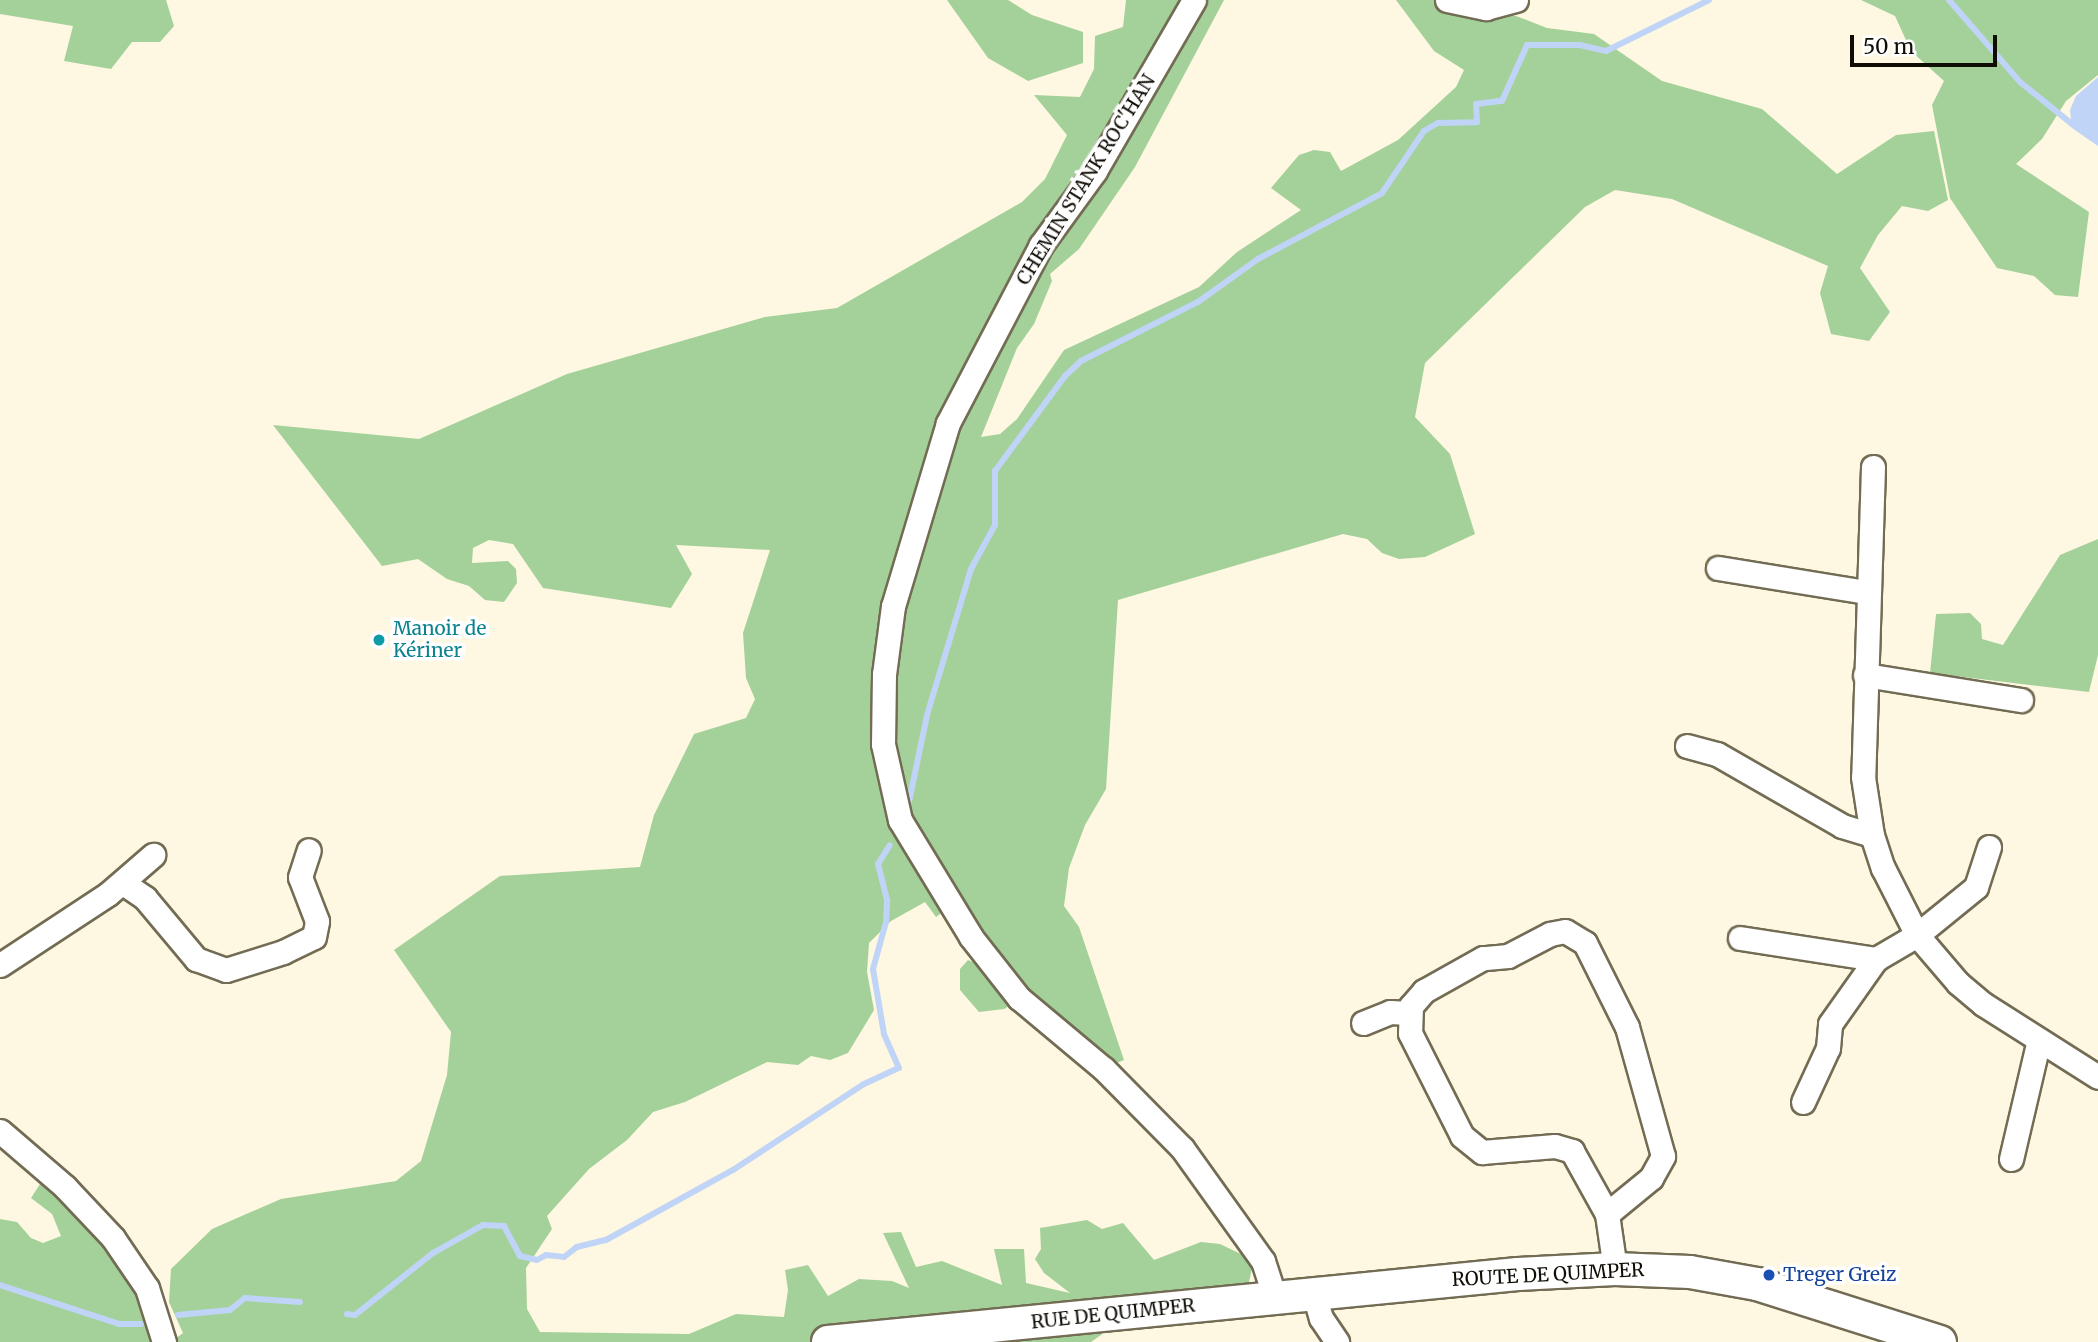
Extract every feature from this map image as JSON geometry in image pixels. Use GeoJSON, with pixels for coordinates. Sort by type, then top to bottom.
{"type":"FeatureCollection","features":[{"type":"Feature","properties":{"kind":"main road","name":"ROUTE DE QUIMPER"},"geometry":{"type":"LineString","coordinates":[[1314,1294],[1615,1269],[1690,1272],[1757,1284],[1940,1342]]}},
{"type":"Feature","properties":{"kind":"main road","name":"RUE DE QUIMPER"},"geometry":{"type":"LineString","coordinates":[[828,1342],[1314,1294]]}},
{"type":"Feature","properties":{"kind":"street","name":"CHEMIN STANK ROC'HAN"},"geometry":{"type":"LineString","coordinates":[[1194,0],[1095,171],[1041,245],[948,423],[893,606],[884,674],[883,744],[900,820],[971,937],[1019,998],[1113,1077],[1181,1148],[1263,1261],[1275,1298]]}},
{"type":"Feature","properties":{"kind":"street"},"geometry":{"type":"LineString","coordinates":[[1447,0],[1486,8],[1516,0]]}},
{"type":"Feature","properties":{"kind":"street"},"geometry":{"type":"LineString","coordinates":[[1872,467],[1863,777],[1872,835],[1917,935],[1958,983],[2039,1040],[2098,1077]]}},
{"type":"Feature","properties":{"kind":"street"},"geometry":{"type":"LineString","coordinates":[[1718,568],[1867,593]]}},
{"type":"Feature","properties":{"kind":"street"},"geometry":{"type":"LineString","coordinates":[[1865,675],[2021,700]]}},
{"type":"Feature","properties":{"kind":"street"},"geometry":{"type":"LineString","coordinates":[[1687,746],[1717,754],[1842,826],[1872,835]]}},
{"type":"Feature","properties":{"kind":"street"},"geometry":{"type":"LineString","coordinates":[[1803,1102],[1828,1048],[1830,1024],[1876,959],[1917,935],[1976,887],[1989,847]]}},
{"type":"Feature","properties":{"kind":"street"},"geometry":{"type":"LineString","coordinates":[[123,883],[145,898],[196,959],[226,971],[283,953],[313,937],[317,921],[300,877],[309,850]]}},
{"type":"Feature","properties":{"kind":"street"},"geometry":{"type":"LineString","coordinates":[[0,965],[123,883],[137,865],[153,855]]}},
{"type":"Feature","properties":{"kind":"street"},"geometry":{"type":"LineString","coordinates":[[1607,1214],[1651,1178],[1663,1156],[1627,1027],[1585,943],[1565,931],[1550,934],[1508,956],[1483,958],[1424,991],[1409,1013],[1410,1033],[1462,1136],[1474,1149],[1493,1153],[1567,1148],[1607,1214],[1615,1269]]}},
{"type":"Feature","properties":{"kind":"street"},"geometry":{"type":"LineString","coordinates":[[1740,938],[1876,959]]}},
{"type":"Feature","properties":{"kind":"street"},"geometry":{"type":"LineString","coordinates":[[1363,1023],[1390,1013],[1409,1013]]}},
{"type":"Feature","properties":{"kind":"street"},"geometry":{"type":"LineString","coordinates":[[2011,1159],[2039,1040]]}},
{"type":"Feature","properties":{"kind":"street"},"geometry":{"type":"LineString","coordinates":[[0,1131],[65,1187],[113,1238],[147,1288],[164,1342]]}},
{"type":"Feature","properties":{"kind":"street"},"geometry":{"type":"LineString","coordinates":[[1314,1294],[1321,1318],[1337,1342]]}},
{"type":"Feature","properties":{"kind":"green space"},"geometry":{"type":"Polygon","coordinates":[[[0,0],[166,0],[174,26],[160,42],[132,42],[111,69],[64,61],[73,26],[0,14],[0,0]]]}},
{"type":"Feature","properties":{"kind":"green space"},"geometry":{"type":"Polygon","coordinates":[[[947,0],[1008,0],[1032,15],[1083,32],[1083,63],[1028,81],[988,58],[947,0]]]}},
{"type":"Feature","properties":{"kind":"green space"},"geometry":{"type":"Polygon","coordinates":[[[1126,0],[1224,0],[1135,167],[1079,249],[1050,274],[1052,281],[1034,324],[1017,348],[981,437],[1000,434],[1017,419],[1064,350],[1199,287],[1237,252],[1301,210],[1271,188],[1299,155],[1314,150],[1330,152],[1341,171],[1398,140],[1456,87],[1464,70],[1434,51],[1396,0],[1436,0],[1477,13],[1516,16],[1547,28],[1594,34],[1662,81],[1762,109],[1837,174],[1896,135],[1934,131],[1948,200],[1928,211],[1902,206],[1878,235],[1860,268],[1890,312],[1869,341],[1831,334],[1820,293],[1828,266],[1672,199],[1615,190],[1585,207],[1425,363],[1415,417],[1450,454],[1475,534],[1425,557],[1399,559],[1382,553],[1367,539],[1343,534],[1118,600],[1106,789],[1085,825],[1069,868],[1064,906],[1079,927],[1124,1060],[1112,1065],[1027,995],[1004,1009],[979,1012],[960,990],[960,969],[968,960],[986,967],[951,906],[936,917],[925,902],[891,921],[869,943],[867,972],[874,1010],[848,1053],[830,1060],[811,1056],[798,1065],[767,1062],[685,1102],[653,1112],[627,1140],[589,1169],[547,1216],[552,1229],[526,1268],[527,1309],[540,1332],[689,1334],[736,1314],[784,1317],[788,1290],[785,1270],[808,1265],[828,1296],[859,1279],[892,1281],[909,1288],[883,1233],[901,1232],[916,1267],[942,1261],[1002,1285],[994,1249],[1024,1249],[1026,1283],[1070,1293],[1044,1273],[1035,1259],[1041,1249],[1040,1228],[1087,1220],[1102,1229],[1123,1223],[1154,1260],[1201,1242],[1220,1244],[1245,1256],[1252,1268],[1248,1287],[1107,1323],[1101,1335],[1091,1342],[171,1342],[183,1333],[169,1302],[171,1269],[212,1229],[281,1199],[396,1181],[421,1161],[447,1075],[451,1032],[394,950],[500,876],[640,867],[654,815],[694,734],[746,718],[755,699],[746,678],[743,633],[770,550],[676,545],[692,574],[671,608],[543,588],[513,544],[489,540],[473,548],[472,563],[508,561],[516,569],[517,583],[504,602],[485,600],[469,586],[447,579],[418,559],[382,566],[273,425],[419,439],[567,374],[765,317],[837,308],[1022,202],[1045,179],[1067,135],[1034,95],[1080,97],[1094,69],[1095,36],[1123,27],[1126,0]]]}},
{"type":"Feature","properties":{"kind":"green space"},"geometry":{"type":"Polygon","coordinates":[[[1861,0],[2098,0],[2098,75],[2066,101],[2042,139],[2016,164],[2089,212],[2078,297],[2055,295],[2034,276],[1997,268],[1950,198],[1932,105],[1944,81],[1911,51],[1895,16],[1861,0]]]}},
{"type":"Feature","properties":{"kind":"green space"},"geometry":{"type":"Polygon","coordinates":[[[2098,539],[2098,655],[2089,692],[1930,673],[1936,614],[1970,613],[1981,624],[1982,639],[2003,645],[2060,555],[2098,539]]]}},
{"type":"Feature","properties":{"kind":"green space"},"geometry":{"type":"Polygon","coordinates":[[[40,1184],[63,1193],[105,1236],[130,1287],[169,1342],[0,1342],[0,1219],[17,1222],[31,1238],[43,1243],[61,1236],[52,1214],[31,1198],[40,1184]]]}},
{"type":"Feature","properties":{"kind":"water"},"geometry":{"type":"Polygon","coordinates":[[[2098,77],[2098,146],[2072,128],[2070,110],[2076,96],[2098,77]]]}},
{"type":"Feature","properties":{"kind":"waterway"},"geometry":{"type":"LineString","coordinates":[[909,802],[927,715],[971,569],[995,525],[995,471],[1065,376],[1081,361],[1198,302],[1258,259],[1382,193],[1424,131],[1438,123],[1477,122],[1476,104],[1502,101],[1527,45],[1580,45],[1606,51],[1709,0]]}},
{"type":"Feature","properties":{"kind":"waterway"},"geometry":{"type":"LineString","coordinates":[[1949,0],[2020,82],[2072,124],[2079,124]]}},
{"type":"Feature","properties":{"kind":"waterway"},"geometry":{"type":"LineString","coordinates":[[347,1314],[355,1315],[433,1253],[483,1225],[504,1226],[520,1256],[537,1260],[546,1255],[564,1257],[577,1247],[606,1240],[733,1170],[864,1084],[899,1068],[884,1034],[873,969],[886,922],[887,900],[878,864],[890,845]]}},
{"type":"Feature","properties":{"kind":"waterway"},"geometry":{"type":"LineString","coordinates":[[0,1285],[119,1324],[141,1324]]}},
{"type":"Feature","properties":{"kind":"waterway"},"geometry":{"type":"LineString","coordinates":[[178,1315],[230,1310],[245,1298],[300,1302]]}},
{"type":"Feature","properties":{"kind":"place","name":"Manoir de Kériner"},"geometry":{"type":"Point","coordinates":[379,640]}},
{"type":"Feature","properties":{"kind":"place","name":"Treger Greiz"},"geometry":{"type":"Point","coordinates":[1769,1275]}}]}
